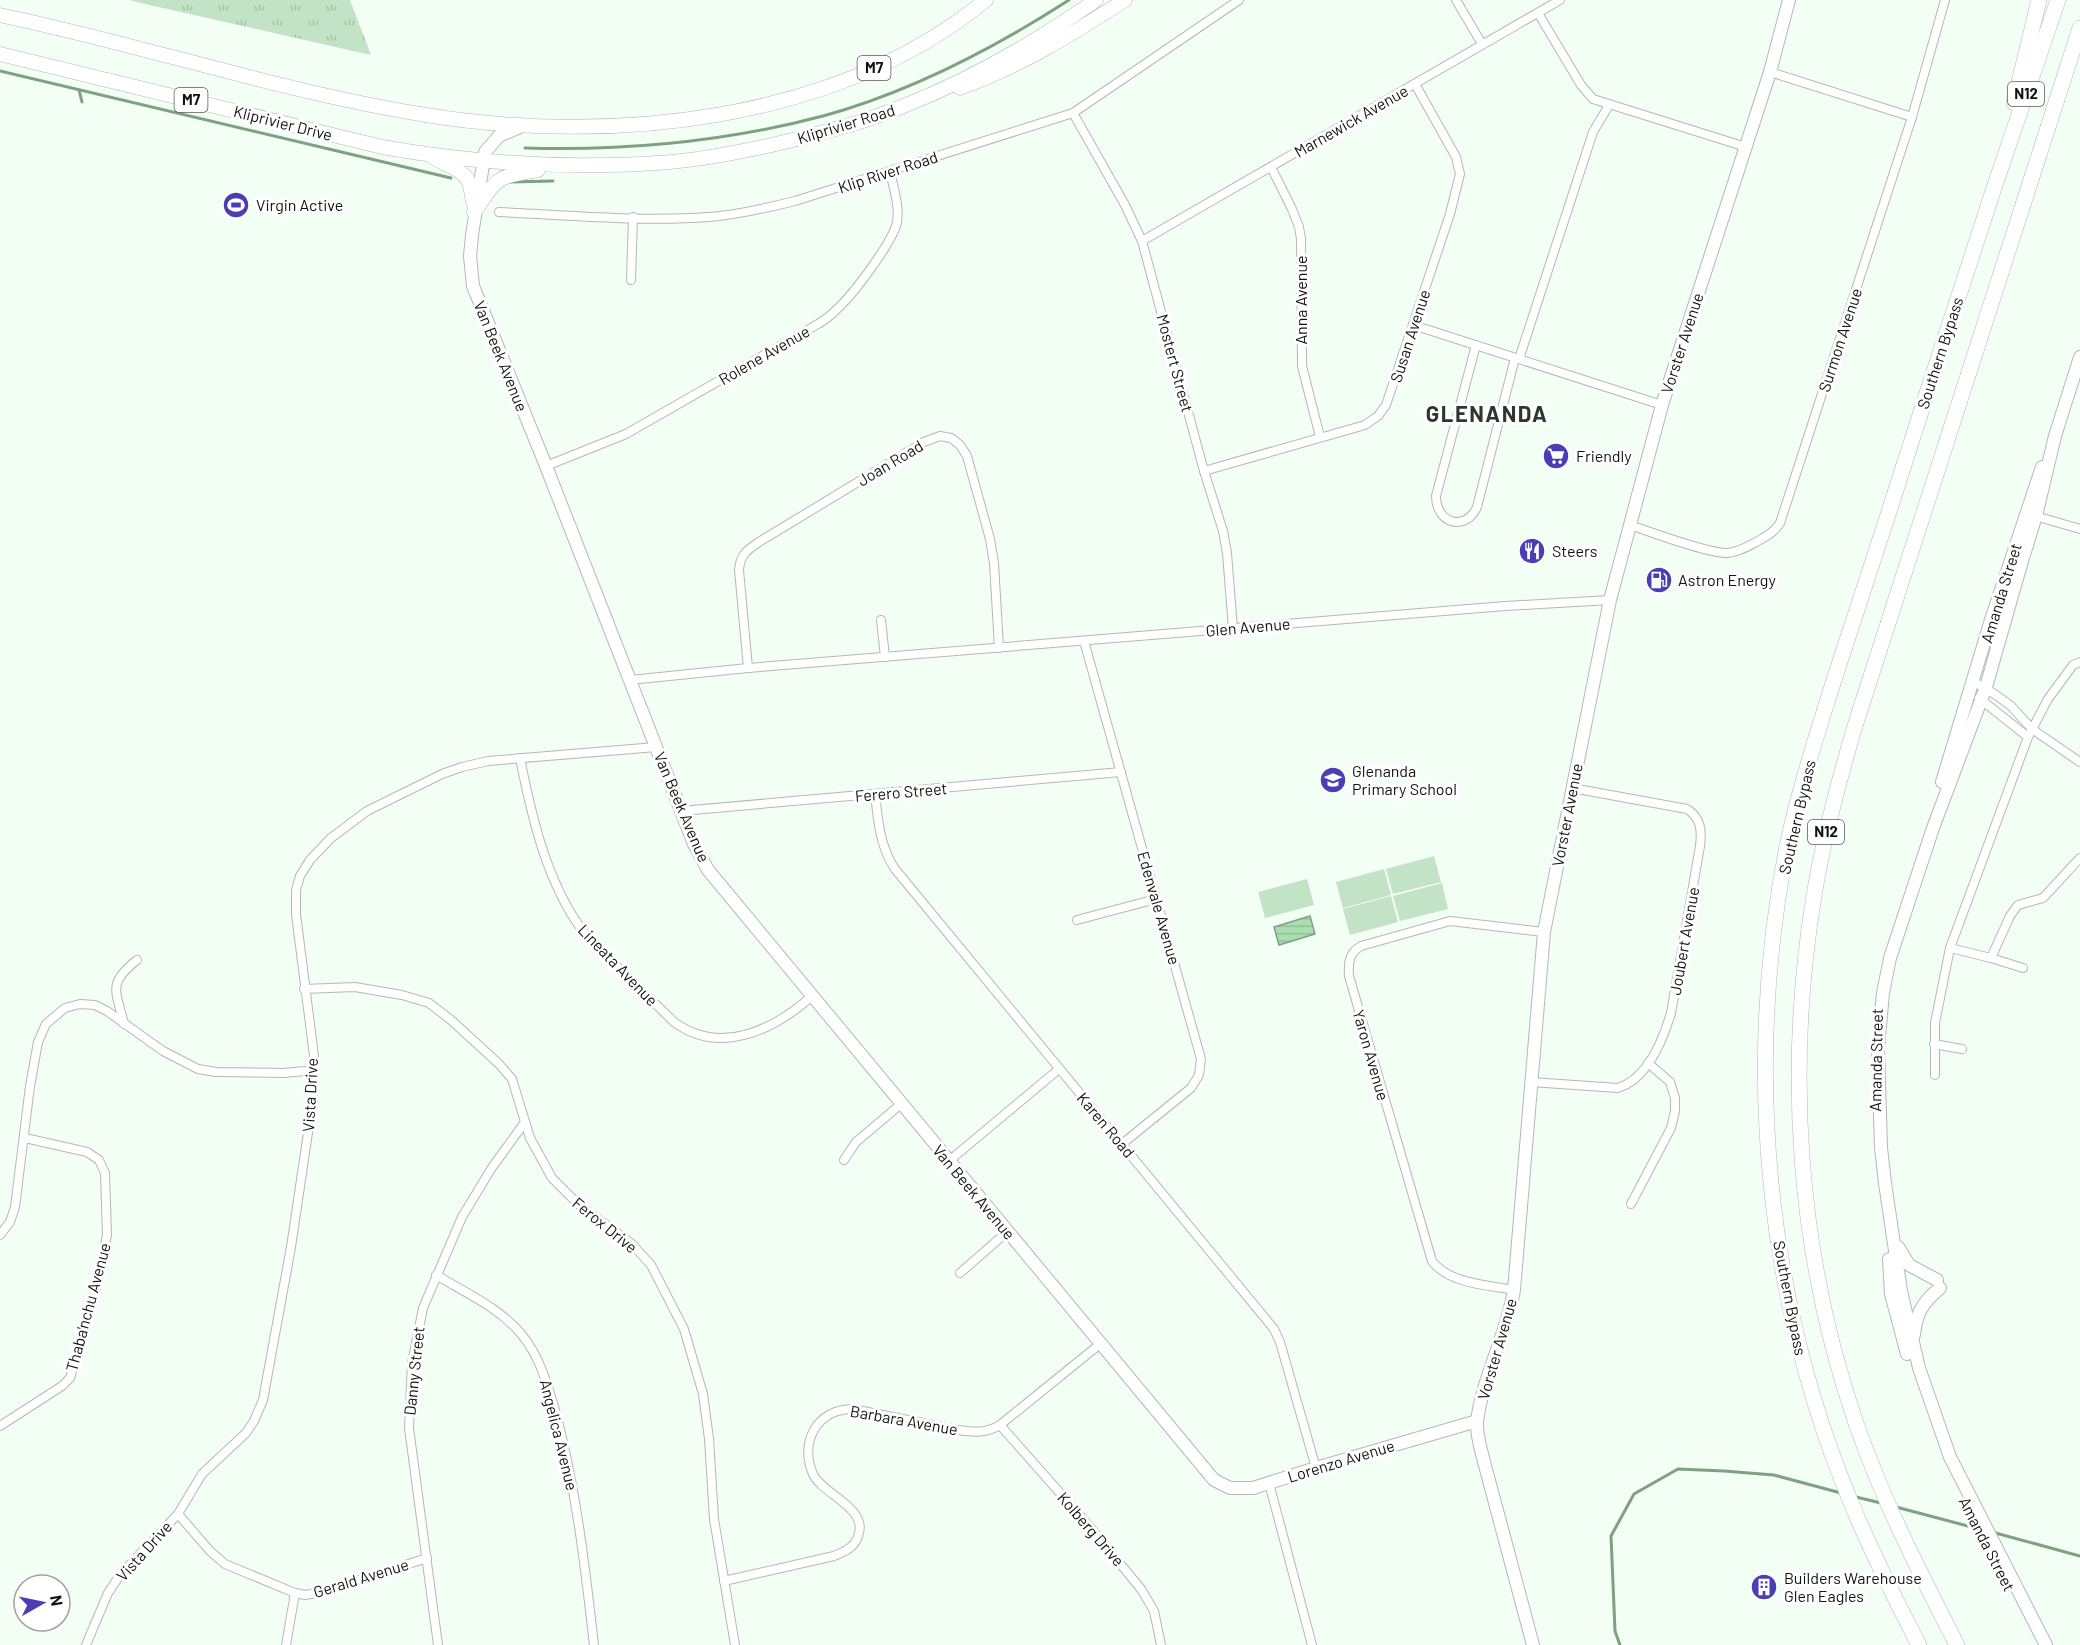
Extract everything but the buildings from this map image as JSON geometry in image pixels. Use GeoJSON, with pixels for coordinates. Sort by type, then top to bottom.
{"type":"FeatureCollection","features":[{"type":"Feature","properties":{"kind":"highway"},"geometry":{"type":"LineString","coordinates":[[1994,188],[2038,0]]}},
{"type":"Feature","properties":{"kind":"highway","name":"Southern Bypass"},"geometry":{"type":"LineString","coordinates":[[1919,1645],[1851,1504],[1825,1435],[1792,1317],[1771,1192],[1766,1091],[1766,1013],[1786,853],[1810,758],[1994,188],[2058,0]]}},
{"type":"Feature","properties":{"kind":"highway","name":"Southern Bypass"},"geometry":{"type":"LineString","coordinates":[[1957,1645],[1901,1534],[1877,1479],[1856,1423],[1835,1355],[1817,1273],[1804,1183],[1799,1106],[1801,1008],[1814,895],[1835,795],[1865,695],[2076,49],[2080,27]]}},
{"type":"Feature","properties":{"kind":"main road","name":"M7"},"geometry":{"type":"LineString","coordinates":[[0,15],[373,105],[458,120],[523,126],[597,126],[677,120],[749,110],[803,96],[850,79],[900,56],[956,23],[986,0]]}},
{"type":"Feature","properties":{"kind":"main road","name":"Kliprivier Road"},"geometry":{"type":"LineString","coordinates":[[570,165],[658,163],[700,158],[767,146],[868,119],[931,94],[998,61],[1058,26],[1096,0]]}},
{"type":"Feature","properties":{"kind":"main road"},"geometry":{"type":"LineString","coordinates":[[931,94],[959,89],[1019,63],[1082,28],[1125,0]]}},
{"type":"Feature","properties":{"kind":"main road","name":"Kliprivier Drive"},"geometry":{"type":"LineString","coordinates":[[0,54],[371,144],[430,155],[483,161],[570,165]]}},
{"type":"Feature","properties":{"kind":"main road"},"geometry":{"type":"LineString","coordinates":[[430,155],[446,166],[458,170],[467,178],[474,209]]}},
{"type":"Feature","properties":{"kind":"main road"},"geometry":{"type":"LineString","coordinates":[[474,209],[493,185],[503,177],[570,165]]}},
{"type":"Feature","properties":{"kind":"street","name":"Klip River Road"},"geometry":{"type":"LineString","coordinates":[[499,213],[686,218],[729,215],[795,201],[1073,113],[1239,0]]}},
{"type":"Feature","properties":{"kind":"street"},"geometry":{"type":"LineString","coordinates":[[1456,0],[1482,44]]}},
{"type":"Feature","properties":{"kind":"street","name":"Marnewick Avenue"},"geometry":{"type":"LineString","coordinates":[[1142,241],[1560,0]]}},
{"type":"Feature","properties":{"kind":"street","name":"Vorster Avenue"},"geometry":{"type":"LineString","coordinates":[[1533,1645],[1483,1458],[1477,1421],[1514,1290],[1544,932],[1610,600],[1662,405],[1770,72],[1789,0]]}},
{"type":"Feature","properties":{"kind":"street","name":"Surmon Avenue"},"geometry":{"type":"LineString","coordinates":[[1630,525],[1726,553],[1753,543],[1777,528],[1787,505],[1912,117],[1945,0]]}},
{"type":"Feature","properties":{"kind":"street"},"geometry":{"type":"LineString","coordinates":[[1538,12],[1584,90],[1593,99],[1746,147]]}},
{"type":"Feature","properties":{"kind":"street"},"geometry":{"type":"LineString","coordinates":[[1770,72],[1912,117]]}},
{"type":"Feature","properties":{"kind":"street","name":"Susan Avenue"},"geometry":{"type":"LineString","coordinates":[[1204,471],[1365,424],[1378,416],[1390,397],[1450,214],[1460,174],[1456,156],[1415,84]]}},
{"type":"Feature","properties":{"kind":"street"},"geometry":{"type":"LineString","coordinates":[[1476,345],[1437,496],[1439,512],[1447,520],[1452,521],[1467,519],[1473,515],[1477,507],[1517,358],[1593,132],[1609,105]]}},
{"type":"Feature","properties":{"kind":"street","name":"Mostert Street"},"geometry":{"type":"LineString","coordinates":[[1073,113],[1142,241],[1225,540],[1233,629]]}},
{"type":"Feature","properties":{"kind":"street","name":"Van Beek Avenue"},"geometry":{"type":"LineString","coordinates":[[523,126],[499,136],[488,147],[483,161],[474,209],[470,256],[473,286],[698,853],[708,870],[1208,1474]]}},
{"type":"Feature","properties":{"kind":"street","name":"Anna Avenue"},"geometry":{"type":"LineString","coordinates":[[1270,167],[1299,227],[1302,366],[1320,437]]}},
{"type":"Feature","properties":{"kind":"street","name":"Rolene Avenue"},"geometry":{"type":"LineString","coordinates":[[546,466],[626,434],[818,324],[836,311],[884,250],[897,223],[890,171]]}},
{"type":"Feature","properties":{"kind":"street"},"geometry":{"type":"LineString","coordinates":[[631,280],[633,217]]}},
{"type":"Feature","properties":{"kind":"street"},"geometry":{"type":"LineString","coordinates":[[1413,325],[1662,405]]}},
{"type":"Feature","properties":{"kind":"street","name":"Amanda Street"},"geometry":{"type":"LineString","coordinates":[[2038,1645],[1943,1458],[1912,1371],[1891,1294],[1886,1218],[1877,1156],[1874,1021],[1888,943],[1956,752],[1986,638],[2031,515],[2080,357]]}},
{"type":"Feature","properties":{"kind":"street","name":"Joan Road"},"geometry":{"type":"LineString","coordinates":[[748,668],[739,570],[739,562],[744,553],[864,477],[924,442],[940,436],[951,438],[960,445],[970,468],[992,550],[999,648]]}},
{"type":"Feature","properties":{"kind":"street"},"geometry":{"type":"LineString","coordinates":[[2031,515],[2080,529]]}},
{"type":"Feature","properties":{"kind":"street","name":"Amanda Street"},"geometry":{"type":"LineString","coordinates":[[1956,752],[1984,693],[2022,561],[2031,515]]}},
{"type":"Feature","properties":{"kind":"street","name":"Glen Avenue"},"geometry":{"type":"LineString","coordinates":[[630,680],[748,668],[1505,606],[1610,600]]}},
{"type":"Feature","properties":{"kind":"street"},"geometry":{"type":"LineString","coordinates":[[881,620],[885,657]]}},
{"type":"Feature","properties":{"kind":"street"},"geometry":{"type":"LineString","coordinates":[[1986,638],[1999,643]]}},
{"type":"Feature","properties":{"kind":"street","name":"Edenvale Avenue"},"geometry":{"type":"LineString","coordinates":[[1084,641],[1199,1049],[1201,1067],[1191,1088],[1122,1144]]}},
{"type":"Feature","properties":{"kind":"street"},"geometry":{"type":"LineString","coordinates":[[1935,1075],[1935,1023],[1950,948],[2030,733],[2054,691],[2073,665],[2080,662]]}},
{"type":"Feature","properties":{"kind":"street"},"geometry":{"type":"LineString","coordinates":[[1973,681],[1984,693],[2011,706],[2030,733],[2080,762]]}},
{"type":"Feature","properties":{"kind":"street"},"geometry":{"type":"LineString","coordinates":[[1970,694],[1984,693]]}},
{"type":"Feature","properties":{"kind":"street","name":"Vista Drive"},"geometry":{"type":"LineString","coordinates":[[86,1645],[108,1593],[120,1575],[178,1514],[202,1474],[246,1433],[263,1400],[298,1204],[313,1099],[315,1070],[298,944],[296,891],[307,865],[347,824],[366,811],[442,774],[474,764],[520,758],[656,747]]}},
{"type":"Feature","properties":{"kind":"street","name":"Lineata Avenue"},"geometry":{"type":"LineString","coordinates":[[520,758],[529,803],[541,844],[579,927],[674,1022],[696,1035],[713,1038],[742,1035],[776,1024],[812,996]]}},
{"type":"Feature","properties":{"kind":"street","name":"Ferero Street"},"geometry":{"type":"LineString","coordinates":[[681,811],[1120,772]]}},
{"type":"Feature","properties":{"kind":"street","name":"Joubert Avenue"},"geometry":{"type":"LineString","coordinates":[[1531,1082],[1618,1088],[1636,1079],[1662,1037],[1671,1013],[1700,846],[1700,825],[1691,812],[1682,807],[1572,788]]}},
{"type":"Feature","properties":{"kind":"street","name":"Karen Road"},"geometry":{"type":"LineString","coordinates":[[875,794],[882,841],[889,860],[1274,1329],[1280,1342],[1316,1468]]}},
{"type":"Feature","properties":{"kind":"street","name":"Amanda Street"},"geometry":{"type":"LineString","coordinates":[[1923,849],[1890,958],[1878,1048],[1881,1148],[1901,1291],[1929,1398],[1950,1456],[2046,1645]]}},
{"type":"Feature","properties":{"kind":"street"},"geometry":{"type":"LineString","coordinates":[[1991,958],[2010,916],[2018,905],[2043,898],[2080,858]]}},
{"type":"Feature","properties":{"kind":"street"},"geometry":{"type":"LineString","coordinates":[[1077,920],[1156,899]]}},
{"type":"Feature","properties":{"kind":"street","name":"Yaron Avenue"},"geometry":{"type":"LineString","coordinates":[[1514,1290],[1455,1277],[1442,1271],[1432,1261],[1348,968],[1352,955],[1361,946],[1450,921],[1544,932]]}},
{"type":"Feature","properties":{"kind":"street"},"geometry":{"type":"LineString","coordinates":[[1950,948],[2023,968]]}},
{"type":"Feature","properties":{"kind":"street"},"geometry":{"type":"LineString","coordinates":[[124,1024],[116,985],[118,978],[137,960]]}},
{"type":"Feature","properties":{"kind":"street","name":"Ferox Drive"},"geometry":{"type":"LineString","coordinates":[[304,989],[356,987],[402,994],[429,1003],[469,1036],[509,1074],[516,1088],[530,1138],[544,1165],[563,1190],[632,1244],[646,1258],[684,1329],[696,1367],[706,1413],[713,1512],[735,1645]]}},
{"type":"Feature","properties":{"kind":"street"},"geometry":{"type":"LineString","coordinates":[[0,1235],[10,1222],[15,1207],[30,1086],[41,1033],[55,1015],[65,1008],[80,1004],[95,1005],[163,1051],[198,1069],[284,1073],[315,1070]]}},
{"type":"Feature","properties":{"kind":"street"},"geometry":{"type":"LineString","coordinates":[[1934,1044],[1962,1049]]}},
{"type":"Feature","properties":{"kind":"street"},"geometry":{"type":"LineString","coordinates":[[1631,1204],[1671,1128],[1675,1111],[1675,1098],[1670,1082],[1647,1063]]}},
{"type":"Feature","properties":{"kind":"street"},"geometry":{"type":"LineString","coordinates":[[948,1161],[1059,1069]]}},
{"type":"Feature","properties":{"kind":"street"},"geometry":{"type":"LineString","coordinates":[[844,1160],[864,1135],[901,1104]]}},
{"type":"Feature","properties":{"kind":"street","name":"Danny Street"},"geometry":{"type":"LineString","coordinates":[[438,1645],[409,1428],[409,1393],[418,1324],[436,1275],[466,1210],[491,1169],[525,1122]]}},
{"type":"Feature","properties":{"kind":"street","name":"Thaba'nchu Avenue"},"geometry":{"type":"LineString","coordinates":[[0,1426],[62,1386],[70,1378],[98,1281],[107,1235],[106,1181],[99,1160],[87,1152],[25,1138]]}},
{"type":"Feature","properties":{"kind":"street"},"geometry":{"type":"LineString","coordinates":[[960,1273],[1007,1232]]}},
{"type":"Feature","properties":{"kind":"street"},"geometry":{"type":"LineString","coordinates":[[1893,1235],[1900,1254],[1909,1265],[1938,1284],[1918,1314],[1914,1347]]}},
{"type":"Feature","properties":{"kind":"street","name":"Angelica Avenue"},"geometry":{"type":"LineString","coordinates":[[436,1275],[491,1307],[505,1318],[522,1334],[542,1369],[560,1427],[570,1473],[594,1645]]}},
{"type":"Feature","properties":{"kind":"street","name":"Barbara Avenue"},"geometry":{"type":"LineString","coordinates":[[724,1581],[834,1556],[855,1544],[860,1528],[858,1520],[843,1501],[818,1482],[811,1466],[809,1450],[812,1435],[818,1422],[829,1414],[840,1409],[853,1409],[973,1432],[987,1431],[1000,1425],[1100,1344]]}},
{"type":"Feature","properties":{"kind":"street","name":"Lorenzo Avenue"},"geometry":{"type":"LineString","coordinates":[[1208,1474],[1218,1483],[1236,1489],[1253,1488],[1477,1421]]}},
{"type":"Feature","properties":{"kind":"street","name":"Kolberg Drive"},"geometry":{"type":"LineString","coordinates":[[1000,1425],[1141,1589],[1154,1611],[1161,1645]]}},
{"type":"Feature","properties":{"kind":"street"},"geometry":{"type":"LineString","coordinates":[[1269,1483],[1312,1645]]}},
{"type":"Feature","properties":{"kind":"street","name":"Gerald Avenue"},"geometry":{"type":"LineString","coordinates":[[178,1514],[210,1551],[225,1564],[305,1595],[322,1592],[427,1558]]}},
{"type":"Feature","properties":{"kind":"street"},"geometry":{"type":"LineString","coordinates":[[286,1645],[295,1593]]}},
{"type":"Feature","properties":{"kind":"green space"},"geometry":{"type":"Polygon","coordinates":[[[130,0],[350,0],[371,55],[141,3],[130,0]]]}},
{"type":"Feature","properties":{"kind":"green space"},"geometry":{"type":"Polygon","coordinates":[[[1434,856],[1441,882],[1393,894],[1386,869],[1434,856]]]}},
{"type":"Feature","properties":{"kind":"green space"},"geometry":{"type":"Polygon","coordinates":[[[1384,869],[1391,895],[1343,908],[1336,882],[1384,869]]]}},
{"type":"Feature","properties":{"kind":"green space"},"geometry":{"type":"Polygon","coordinates":[[[1307,879],[1314,905],[1265,918],[1258,892],[1307,879]]]}},
{"type":"Feature","properties":{"kind":"green space"},"geometry":{"type":"Polygon","coordinates":[[[1442,883],[1448,909],[1400,921],[1393,896],[1442,883]]]}},
{"type":"Feature","properties":{"kind":"green space"},"geometry":{"type":"Polygon","coordinates":[[[1391,896],[1398,922],[1350,935],[1343,909],[1391,896]]]}},
{"type":"Feature","properties":{"kind":"shaded area"},"geometry":{"type":"Polygon","coordinates":[[[1310,916],[1315,934],[1279,945],[1274,927],[1310,916]]]}},
{"type":"Feature","properties":{"kind":"waterway"},"geometry":{"type":"LineString","coordinates":[[525,148],[600,148],[675,143],[749,132],[823,116],[919,82],[981,52],[1069,0]]}},
{"type":"Feature","properties":{"kind":"waterway"},"geometry":{"type":"LineString","coordinates":[[0,71],[451,178]]}},
{"type":"Feature","properties":{"kind":"waterway"},"geometry":{"type":"LineString","coordinates":[[79,90],[82,102]]}},
{"type":"Feature","properties":{"kind":"waterway"},"geometry":{"type":"LineString","coordinates":[[509,182],[553,181]]}},
{"type":"Feature","properties":{"kind":"waterway"},"geometry":{"type":"LineString","coordinates":[[1620,1645],[1615,1631],[1611,1536],[1634,1494],[1678,1469],[1774,1475],[1841,1493]]}},
{"type":"Feature","properties":{"kind":"waterway"},"geometry":{"type":"LineString","coordinates":[[1856,1497],[1881,1503]]}},
{"type":"Feature","properties":{"kind":"waterway"},"geometry":{"type":"LineString","coordinates":[[1896,1507],[1983,1530]]}},
{"type":"Feature","properties":{"kind":"waterway"},"geometry":{"type":"LineString","coordinates":[[1992,1532],[2080,1556]]}},
{"type":"Feature","properties":{"kind":"place","name":"Virgin Active"},"geometry":{"type":"Point","coordinates":[236,205]}},
{"type":"Feature","properties":{"kind":"place","name":"Friendly"},"geometry":{"type":"Point","coordinates":[1556,456]}},
{"type":"Feature","properties":{"kind":"place","name":"Steers"},"geometry":{"type":"Point","coordinates":[1532,551]}},
{"type":"Feature","properties":{"kind":"place","name":"Astron Energy"},"geometry":{"type":"Point","coordinates":[1659,580]}},
{"type":"Feature","properties":{"kind":"place","name":"Glenanda Primary School"},"geometry":{"type":"Point","coordinates":[1333,780]}},
{"type":"Feature","properties":{"kind":"place","name":"Builders Warehouse Glen Eagles"},"geometry":{"type":"Point","coordinates":[1764,1587]}},
{"type":"Feature","properties":{"kind":"district","name":"GLENANDA"},"geometry":{"type":"Point","coordinates":[1487,414]}}]}
